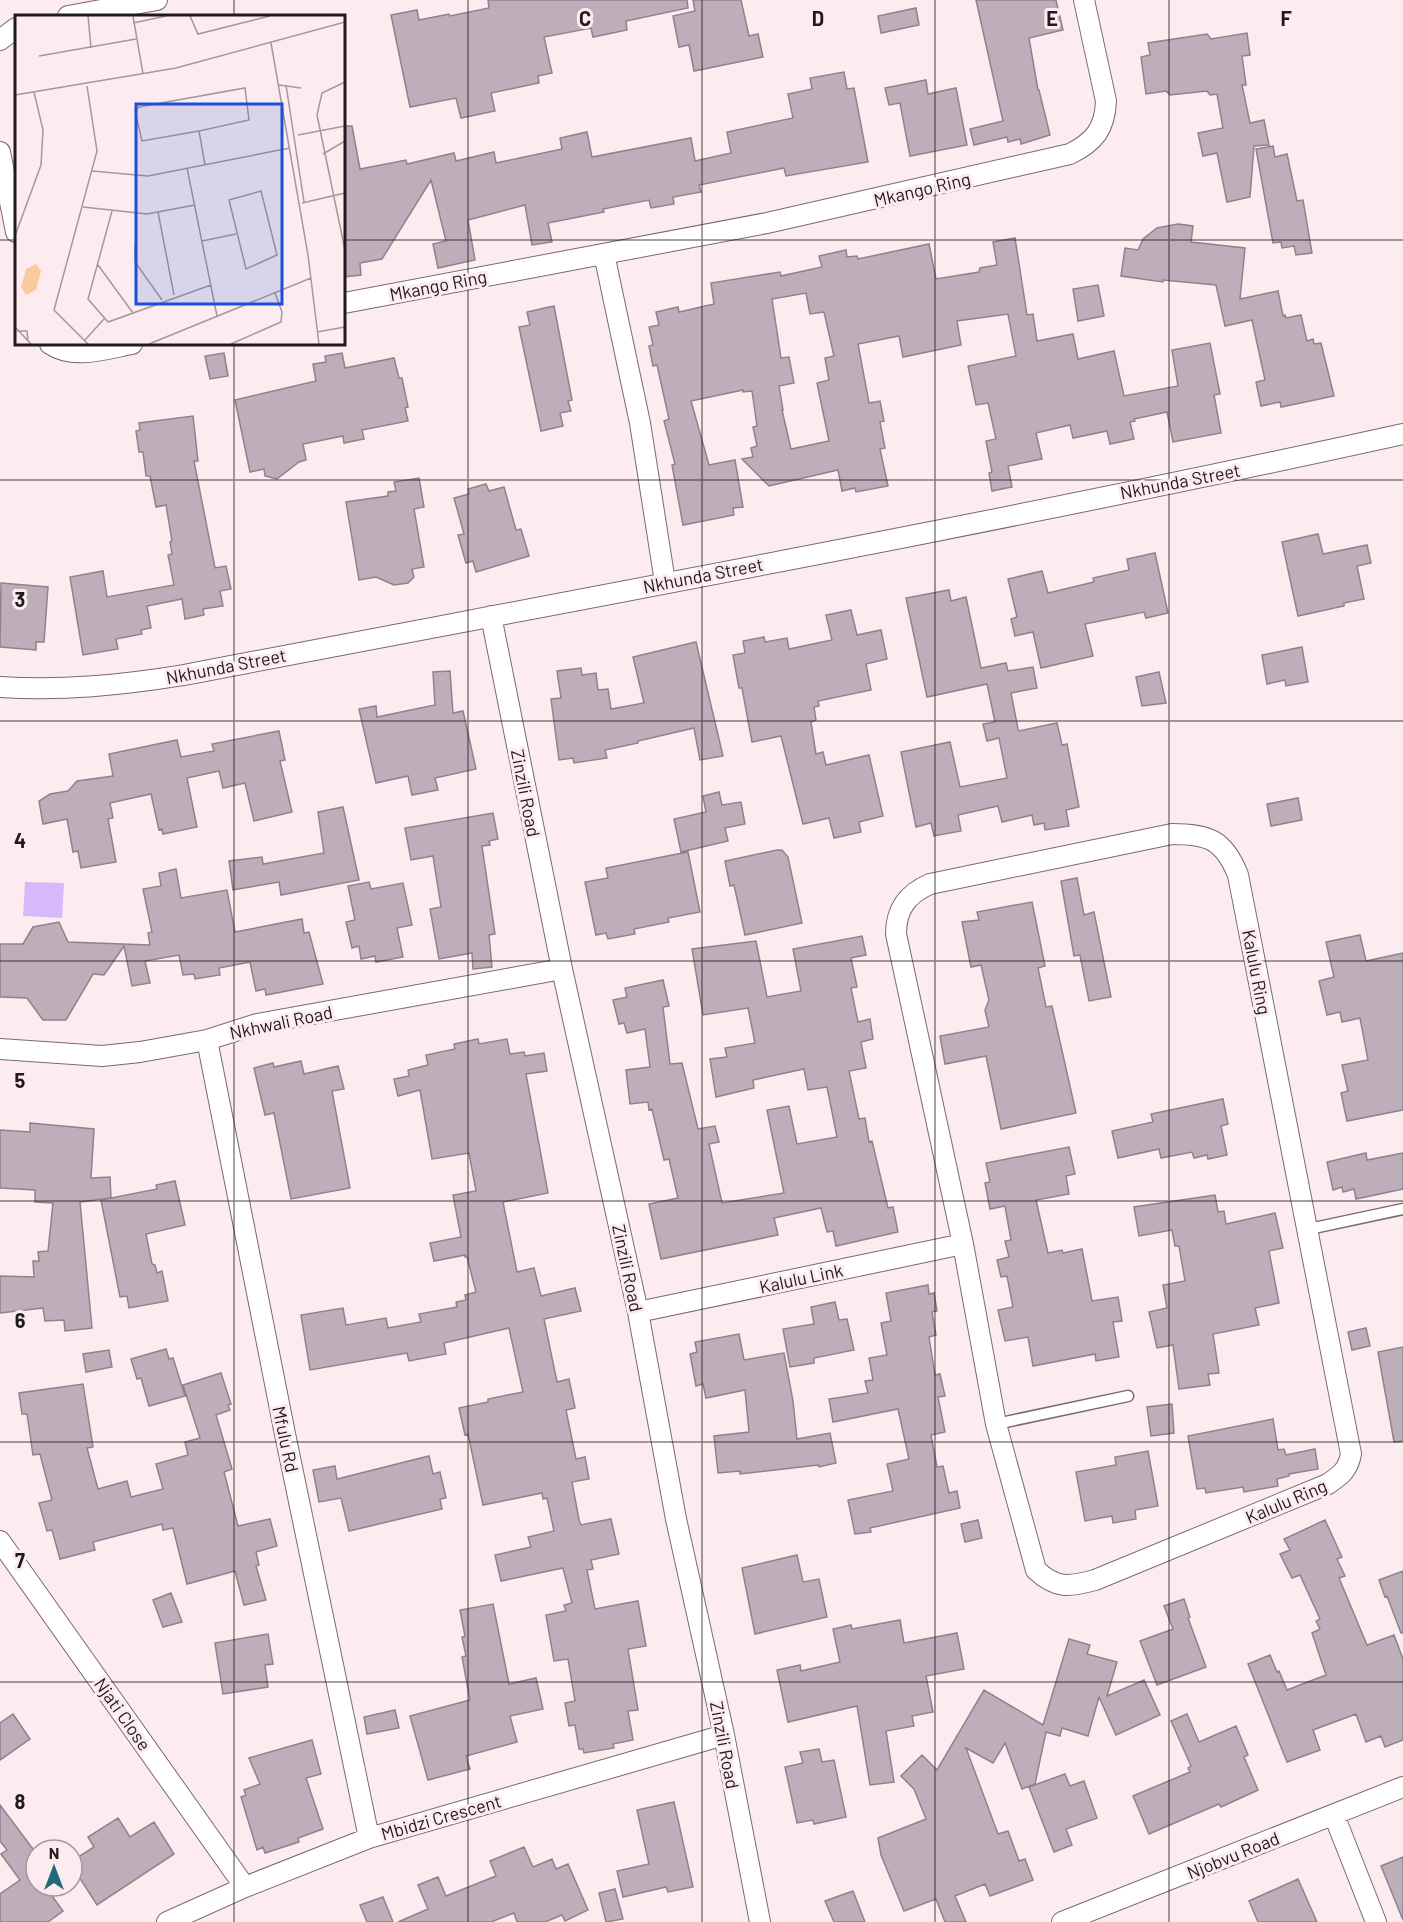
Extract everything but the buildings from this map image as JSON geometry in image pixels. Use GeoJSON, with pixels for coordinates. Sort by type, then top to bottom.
{"type":"FeatureCollection","features":[{"type":"Feature","properties":{"kind":"street"},"geometry":{"type":"LineString","coordinates":[[74,15],[157,0]]}},
{"type":"Feature","properties":{"kind":"street","name":"Mkango Ring"},"geometry":{"type":"LineString","coordinates":[[345,303],[767,223],[1070,154],[1085,146],[1100,128],[1106,111],[1106,101],[1084,0]]}},
{"type":"Feature","properties":{"kind":"street"},"geometry":{"type":"LineString","coordinates":[[0,40],[15,29]]}},
{"type":"Feature","properties":{"kind":"street"},"geometry":{"type":"LineString","coordinates":[[0,152],[15,227]]}},
{"type":"Feature","properties":{"kind":"street"},"geometry":{"type":"LineString","coordinates":[[604,254],[640,423],[665,582]]}},
{"type":"Feature","properties":{"kind":"street"},"geometry":{"type":"LineString","coordinates":[[52,345],[59,349],[81,352],[126,345]]}},
{"type":"Feature","properties":{"kind":"street","name":"Nkhunda Street"},"geometry":{"type":"LineString","coordinates":[[0,687],[54,689],[139,682],[665,582],[1250,467],[1403,434]]}},
{"type":"Feature","properties":{"kind":"street","name":"Zinzili Road"},"geometry":{"type":"LineString","coordinates":[[490,616],[562,969],[638,1312],[676,1519],[724,1735],[760,1922]]}},
{"type":"Feature","properties":{"kind":"street","name":"Kalulu Ring"},"geometry":{"type":"LineString","coordinates":[[1172,834],[1190,834],[1214,841],[1224,849],[1238,875],[1308,1229],[1351,1454],[1349,1465],[1342,1475],[1328,1484],[1095,1580],[1075,1586],[1060,1586],[1046,1580],[1035,1570],[996,1424],[963,1244],[896,934],[896,921],[900,909],[908,898],[917,889],[930,884],[1172,834]]}},
{"type":"Feature","properties":{"kind":"street","name":"Nkhwali Road"},"geometry":{"type":"LineString","coordinates":[[0,1049],[102,1056],[140,1052],[207,1040],[257,1024],[562,969]]}},
{"type":"Feature","properties":{"kind":"street","name":"Mfulu Rd"},"geometry":{"type":"LineString","coordinates":[[207,1040],[285,1434],[369,1838]]}},
{"type":"Feature","properties":{"kind":"street","name":"Kalulu Link"},"geometry":{"type":"LineString","coordinates":[[638,1312],[963,1244]]}},
{"type":"Feature","properties":{"kind":"street","name":"Njati Close"},"geometry":{"type":"LineString","coordinates":[[0,1541],[245,1887]]}},
{"type":"Feature","properties":{"kind":"street","name":"Mbidzi Crescent"},"geometry":{"type":"LineString","coordinates":[[167,1922],[245,1887],[369,1838],[724,1735]]}},
{"type":"Feature","properties":{"kind":"street","name":"Njobvu Road"},"geometry":{"type":"LineString","coordinates":[[1062,1922],[1403,1787]]}},
{"type":"Feature","properties":{"kind":"street"},"geometry":{"type":"LineString","coordinates":[[1334,1815],[1376,1922]]}},
{"type":"Feature","properties":{"kind":"lane"},"geometry":{"type":"LineString","coordinates":[[1308,1229],[1403,1209]]}},
{"type":"Feature","properties":{"kind":"lane"},"geometry":{"type":"LineString","coordinates":[[996,1424],[1128,1396]]}},
{"type":"Feature","properties":{"kind":"shaded area"},"geometry":{"type":"Polygon","coordinates":[[[25,882],[64,883],[62,918],[23,916],[25,882]]]}}]}
